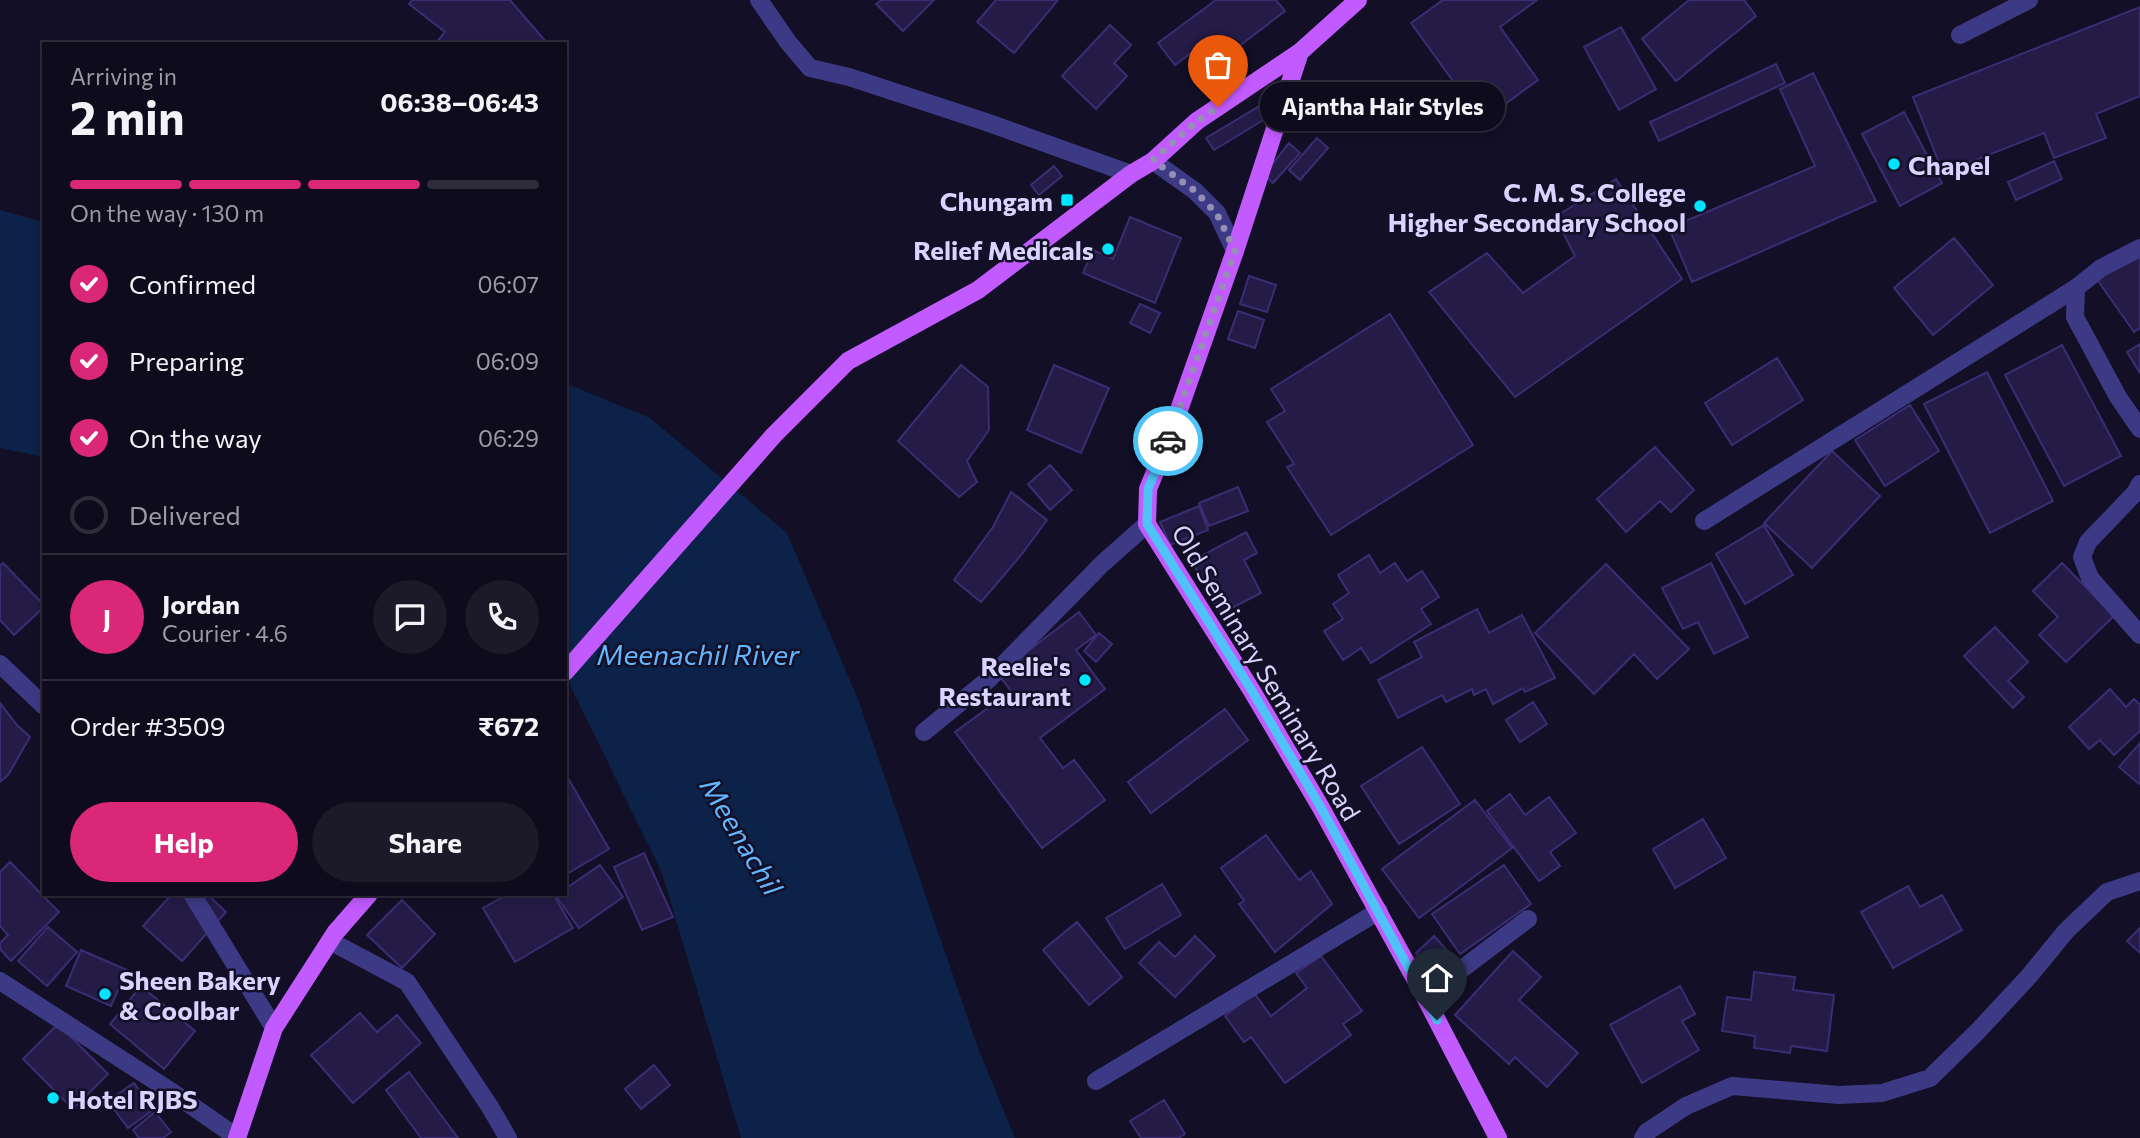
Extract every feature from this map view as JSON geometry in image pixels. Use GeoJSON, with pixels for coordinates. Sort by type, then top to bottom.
{"type":"FeatureCollection","features":[{"type":"Feature","properties":{"kind":"main road"},"geometry":{"type":"LineString","coordinates":[[567,670],[774,435],[848,361],[978,290],[1153,160],[1197,121],[1300,52],[1358,0]]}},
{"type":"Feature","properties":{"kind":"main road","name":"Old Seminary Seminary Road"},"geometry":{"type":"LineString","coordinates":[[1300,52],[1235,251],[1168,441],[1148,489],[1147,524],[1252,691],[1320,806],[1379,911],[1498,1138]]}},
{"type":"Feature","properties":{"kind":"main road"},"geometry":{"type":"LineString","coordinates":[[237,1138],[274,1028],[332,937],[367,896]]}},
{"type":"Feature","properties":{"kind":"street"},"geometry":{"type":"LineString","coordinates":[[759,0],[810,68],[849,77],[1131,174]]}},
{"type":"Feature","properties":{"kind":"street"},"geometry":{"type":"LineString","coordinates":[[1960,35],[2029,0]]}},
{"type":"Feature","properties":{"kind":"street"},"geometry":{"type":"LineString","coordinates":[[1153,160],[1195,191],[1217,214],[1235,251]]}},
{"type":"Feature","properties":{"kind":"street"},"geometry":{"type":"LineString","coordinates":[[1704,521],[2076,288],[2101,268],[2140,248]]}},
{"type":"Feature","properties":{"kind":"street"},"geometry":{"type":"LineString","coordinates":[[2076,288],[2075,317],[2118,397],[2140,429]]}},
{"type":"Feature","properties":{"kind":"street"},"geometry":{"type":"LineString","coordinates":[[2140,484],[2135,493],[2088,542],[2082,557],[2090,578],[2140,635]]}},
{"type":"Feature","properties":{"kind":"street"},"geometry":{"type":"LineString","coordinates":[[924,732],[989,679],[1102,564],[1147,524]]}},
{"type":"Feature","properties":{"kind":"street"},"geometry":{"type":"LineString","coordinates":[[0,664],[42,704]]}},
{"type":"Feature","properties":{"kind":"street"},"geometry":{"type":"LineString","coordinates":[[1643,1138],[1647,1132],[1686,1106],[1732,1086],[1839,1095],[1871,1094],[1930,1078],[2030,975],[2066,931],[2107,892],[2140,881]]}},
{"type":"Feature","properties":{"kind":"street"},"geometry":{"type":"LineString","coordinates":[[193,896],[274,1028]]}},
{"type":"Feature","properties":{"kind":"street"},"geometry":{"type":"LineString","coordinates":[[1096,1081],[1379,911]]}},
{"type":"Feature","properties":{"kind":"street"},"geometry":{"type":"LineString","coordinates":[[1424,997],[1528,919]]}},
{"type":"Feature","properties":{"kind":"street"},"geometry":{"type":"LineString","coordinates":[[332,937],[407,982],[508,1138]]}},
{"type":"Feature","properties":{"kind":"street"},"geometry":{"type":"LineString","coordinates":[[0,981],[169,1090],[237,1138]]}},
{"type":"Feature","properties":{"kind":"water"},"geometry":{"type":"Polygon","coordinates":[[[0,210],[42,221],[42,457],[0,448],[0,210]]]}},
{"type":"Feature","properties":{"kind":"water","name":"Meenachil River"},"geometry":{"type":"Polygon","coordinates":[[[567,384],[650,418],[787,533],[859,702],[978,1048],[1015,1138],[741,1138],[662,873],[567,679],[567,384]]]}},
{"type":"Feature","properties":{"kind":"building"},"geometry":{"type":"Polygon","coordinates":[[[412,0],[510,0],[546,42],[437,42],[445,32],[409,4],[412,0]]]}},
{"type":"Feature","properties":{"kind":"building"},"geometry":{"type":"Polygon","coordinates":[[[881,0],[934,0],[903,31],[876,4],[881,0]]]}},
{"type":"Feature","properties":{"kind":"building"},"geometry":{"type":"Polygon","coordinates":[[[996,0],[1058,0],[1014,53],[977,22],[996,0]]]}},
{"type":"Feature","properties":{"kind":"building"},"geometry":{"type":"Polygon","coordinates":[[[1216,0],[1276,0],[1285,11],[1209,69],[1195,50],[1175,65],[1158,43],[1216,0]]]}},
{"type":"Feature","properties":{"kind":"building"},"geometry":{"type":"Polygon","coordinates":[[[1443,0],[1537,0],[1500,27],[1538,80],[1482,121],[1411,23],[1443,0]]]}},
{"type":"Feature","properties":{"kind":"building"},"geometry":{"type":"Polygon","coordinates":[[[1689,0],[1744,0],[1756,16],[1676,81],[1642,39],[1689,0]]]}},
{"type":"Feature","properties":{"kind":"building"},"geometry":{"type":"Polygon","coordinates":[[[2140,7],[2140,96],[2096,114],[2106,138],[2054,158],[2044,133],[1943,173],[1913,97],[2140,7]]]}},
{"type":"Feature","properties":{"kind":"building"},"geometry":{"type":"Polygon","coordinates":[[[1110,25],[1131,45],[1114,63],[1127,76],[1096,109],[1062,76],[1110,25]]]}},
{"type":"Feature","properties":{"kind":"building"},"geometry":{"type":"Polygon","coordinates":[[[1621,27],[1656,89],[1619,110],[1584,47],[1621,27]]]}},
{"type":"Feature","properties":{"kind":"building"},"geometry":{"type":"Polygon","coordinates":[[[1776,64],[1785,83],[1659,141],[1650,122],[1776,64]]]}},
{"type":"Feature","properties":{"kind":"building"},"geometry":{"type":"Polygon","coordinates":[[[1813,73],[1876,201],[1692,282],[1669,228],[1815,166],[1780,89],[1813,73]]]}},
{"type":"Feature","properties":{"kind":"building"},"geometry":{"type":"Polygon","coordinates":[[[1258,107],[1265,119],[1214,150],[1206,138],[1258,107]]]}},
{"type":"Feature","properties":{"kind":"building"},"geometry":{"type":"Polygon","coordinates":[[[1904,112],[1942,183],[1900,206],[1862,134],[1904,112]]]}},
{"type":"Feature","properties":{"kind":"building"},"geometry":{"type":"Polygon","coordinates":[[[1317,138],[1328,148],[1300,180],[1289,170],[1317,138]]]}},
{"type":"Feature","properties":{"kind":"building"},"geometry":{"type":"Polygon","coordinates":[[[1289,143],[1300,153],[1273,183],[1264,175],[1289,143]]]}},
{"type":"Feature","properties":{"kind":"building"},"geometry":{"type":"Polygon","coordinates":[[[2054,161],[2062,179],[2016,200],[2008,182],[2054,161]]]}},
{"type":"Feature","properties":{"kind":"building"},"geometry":{"type":"Polygon","coordinates":[[[1054,166],[1062,176],[1039,195],[1031,185],[1054,166]]]}},
{"type":"Feature","properties":{"kind":"building"},"geometry":{"type":"Polygon","coordinates":[[[1616,179],[1682,279],[1515,397],[1429,292],[1487,253],[1523,293],[1575,256],[1555,217],[1616,179]]]}},
{"type":"Feature","properties":{"kind":"building"},"geometry":{"type":"Polygon","coordinates":[[[1130,217],[1181,238],[1155,303],[1083,273],[1093,250],[1113,259],[1130,217]]]}},
{"type":"Feature","properties":{"kind":"building"},"geometry":{"type":"Polygon","coordinates":[[[1954,238],[1993,285],[1933,335],[1894,288],[1954,238]]]}},
{"type":"Feature","properties":{"kind":"building"},"geometry":{"type":"Polygon","coordinates":[[[2140,248],[2140,328],[2134,332],[2096,278],[2140,248]]]}},
{"type":"Feature","properties":{"kind":"building"},"geometry":{"type":"Polygon","coordinates":[[[1249,276],[1276,285],[1267,312],[1240,304],[1249,276]]]}},
{"type":"Feature","properties":{"kind":"building"},"geometry":{"type":"Polygon","coordinates":[[[1140,304],[1160,313],[1150,333],[1130,323],[1140,304]]]}},
{"type":"Feature","properties":{"kind":"building"},"geometry":{"type":"Polygon","coordinates":[[[1238,311],[1264,320],[1255,348],[1228,339],[1238,311]]]}},
{"type":"Feature","properties":{"kind":"building"},"geometry":{"type":"Polygon","coordinates":[[[1390,314],[1473,445],[1331,535],[1287,467],[1294,464],[1267,422],[1285,411],[1271,389],[1390,314]]]}},
{"type":"Feature","properties":{"kind":"building"},"geometry":{"type":"Polygon","coordinates":[[[2140,344],[2140,373],[2127,352],[2140,344]]]}},
{"type":"Feature","properties":{"kind":"building"},"geometry":{"type":"Polygon","coordinates":[[[2062,345],[2121,456],[2064,486],[2005,375],[2062,345]]]}},
{"type":"Feature","properties":{"kind":"building"},"geometry":{"type":"Polygon","coordinates":[[[1777,358],[1803,400],[1732,445],[1705,403],[1777,358]]]}},
{"type":"Feature","properties":{"kind":"building"},"geometry":{"type":"Polygon","coordinates":[[[961,365],[988,387],[989,430],[967,461],[977,482],[959,497],[898,441],[961,365]]]}},
{"type":"Feature","properties":{"kind":"building"},"geometry":{"type":"Polygon","coordinates":[[[1054,365],[1109,388],[1081,453],[1027,430],[1054,365]]]}},
{"type":"Feature","properties":{"kind":"building"},"geometry":{"type":"Polygon","coordinates":[[[1987,372],[2053,501],[1990,533],[1924,404],[1987,372]]]}},
{"type":"Feature","properties":{"kind":"building"},"geometry":{"type":"Polygon","coordinates":[[[1910,405],[1939,451],[1885,486],[1855,440],[1910,405]]]}},
{"type":"Feature","properties":{"kind":"building"},"geometry":{"type":"Polygon","coordinates":[[[1655,447],[1694,490],[1671,512],[1660,501],[1626,532],[1597,499],[1655,447]]]}},
{"type":"Feature","properties":{"kind":"building"},"geometry":{"type":"Polygon","coordinates":[[[1832,451],[1880,496],[1812,568],[1764,523],[1832,451]]]}},
{"type":"Feature","properties":{"kind":"building"},"geometry":{"type":"Polygon","coordinates":[[[1050,465],[1072,490],[1050,510],[1028,484],[1050,465]]]}},
{"type":"Feature","properties":{"kind":"building"},"geometry":{"type":"Polygon","coordinates":[[[1238,487],[1248,511],[1209,526],[1199,503],[1238,487]]]}},
{"type":"Feature","properties":{"kind":"building"},"geometry":{"type":"Polygon","coordinates":[[[1011,492],[1047,520],[981,602],[954,580],[993,527],[1011,492]]]}},
{"type":"Feature","properties":{"kind":"building"},"geometry":{"type":"Polygon","coordinates":[[[1199,506],[1208,530],[1170,545],[1160,522],[1199,506]]]}},
{"type":"Feature","properties":{"kind":"building"},"geometry":{"type":"Polygon","coordinates":[[[1764,525],[1793,575],[1745,604],[1716,554],[1764,525]]]}},
{"type":"Feature","properties":{"kind":"building"},"geometry":{"type":"Polygon","coordinates":[[[1246,532],[1257,553],[1244,560],[1261,593],[1220,614],[1192,561],[1246,532]]]}},
{"type":"Feature","properties":{"kind":"building"},"geometry":{"type":"Polygon","coordinates":[[[1369,555],[1380,573],[1395,563],[1407,581],[1422,571],[1439,597],[1421,609],[1431,624],[1371,663],[1361,648],[1343,660],[1324,631],[1343,619],[1333,604],[1349,593],[1338,575],[1369,555]]]}},
{"type":"Feature","properties":{"kind":"building"},"geometry":{"type":"Polygon","coordinates":[[[3,563],[42,603],[42,609],[14,635],[0,620],[0,566],[3,563]]]}},
{"type":"Feature","properties":{"kind":"building"},"geometry":{"type":"Polygon","coordinates":[[[1711,563],[1748,637],[1714,654],[1698,622],[1683,629],[1662,588],[1711,563]]]}},
{"type":"Feature","properties":{"kind":"building"},"geometry":{"type":"Polygon","coordinates":[[[2062,563],[2114,616],[2066,662],[2039,635],[2058,617],[2033,591],[2062,563]]]}},
{"type":"Feature","properties":{"kind":"building"},"geometry":{"type":"Polygon","coordinates":[[[1606,564],[1689,649],[1657,679],[1634,654],[1594,694],[1535,633],[1606,564]]]}},
{"type":"Feature","properties":{"kind":"building"},"geometry":{"type":"Polygon","coordinates":[[[1477,609],[1489,633],[1522,615],[1555,678],[1525,692],[1523,688],[1493,704],[1486,689],[1474,695],[1472,689],[1446,702],[1442,695],[1398,718],[1378,680],[1422,657],[1414,642],[1477,609]]]}},
{"type":"Feature","properties":{"kind":"building"},"geometry":{"type":"Polygon","coordinates":[[[1079,612],[1096,635],[1076,650],[1105,689],[1040,738],[1063,768],[1074,760],[1105,800],[1042,848],[955,732],[1011,691],[998,674],[1079,612]]]}},
{"type":"Feature","properties":{"kind":"building"},"geometry":{"type":"Polygon","coordinates":[[[1995,627],[2028,662],[2008,681],[2024,697],[2013,708],[1964,656],[1995,627]]]}},
{"type":"Feature","properties":{"kind":"building"},"geometry":{"type":"Polygon","coordinates":[[[1099,633],[1112,644],[1096,662],[1084,651],[1099,633]]]}},
{"type":"Feature","properties":{"kind":"building"},"geometry":{"type":"Polygon","coordinates":[[[2110,689],[2126,707],[2134,699],[2140,705],[2140,731],[2114,755],[2100,740],[2089,749],[2069,727],[2110,689]]]}},
{"type":"Feature","properties":{"kind":"building"},"geometry":{"type":"Polygon","coordinates":[[[1533,702],[1547,724],[1520,742],[1506,720],[1533,702]]]}},
{"type":"Feature","properties":{"kind":"building"},"geometry":{"type":"Polygon","coordinates":[[[0,703],[30,737],[8,775],[0,782],[0,703]]]}},
{"type":"Feature","properties":{"kind":"building"},"geometry":{"type":"Polygon","coordinates":[[[1225,709],[1248,740],[1151,813],[1128,782],[1225,709]]]}},
{"type":"Feature","properties":{"kind":"building"},"geometry":{"type":"Polygon","coordinates":[[[2140,743],[2140,783],[2139,784],[2119,767],[2140,743]]]}},
{"type":"Feature","properties":{"kind":"building"},"geometry":{"type":"Polygon","coordinates":[[[1422,747],[1460,804],[1399,844],[1361,786],[1422,747]]]}},
{"type":"Feature","properties":{"kind":"building"},"geometry":{"type":"Polygon","coordinates":[[[567,776],[609,849],[567,874],[567,776]]]}},
{"type":"Feature","properties":{"kind":"building"},"geometry":{"type":"Polygon","coordinates":[[[1510,794],[1525,815],[1549,797],[1576,833],[1550,852],[1560,866],[1539,881],[1487,811],[1510,794]]]}},
{"type":"Feature","properties":{"kind":"building"},"geometry":{"type":"Polygon","coordinates":[[[1475,800],[1512,848],[1419,918],[1382,869],[1475,800]]]}},
{"type":"Feature","properties":{"kind":"building"},"geometry":{"type":"Polygon","coordinates":[[[1703,819],[1726,858],[1675,888],[1653,849],[1703,819]]]}},
{"type":"Feature","properties":{"kind":"building"},"geometry":{"type":"Polygon","coordinates":[[[1266,835],[1299,880],[1311,871],[1332,904],[1275,952],[1239,904],[1244,901],[1221,868],[1266,835]]]}},
{"type":"Feature","properties":{"kind":"building"},"geometry":{"type":"Polygon","coordinates":[[[644,853],[673,917],[642,930],[614,867],[644,853]]]}},
{"type":"Feature","properties":{"kind":"building"},"geometry":{"type":"Polygon","coordinates":[[[10,862],[59,912],[11,961],[0,949],[0,943],[8,935],[0,926],[0,872],[10,862]]]}},
{"type":"Feature","properties":{"kind":"building"},"geometry":{"type":"Polygon","coordinates":[[[600,865],[623,897],[579,928],[556,896],[567,896],[567,888],[600,865]]]}},
{"type":"Feature","properties":{"kind":"building"},"geometry":{"type":"Polygon","coordinates":[[[1504,865],[1531,904],[1460,954],[1432,914],[1504,865]]]}},
{"type":"Feature","properties":{"kind":"building"},"geometry":{"type":"Polygon","coordinates":[[[1162,884],[1181,915],[1125,949],[1106,918],[1162,884]]]}},
{"type":"Feature","properties":{"kind":"building"},"geometry":{"type":"Polygon","coordinates":[[[1908,886],[1920,907],[1942,895],[1962,930],[1893,968],[1861,912],[1908,886]]]}},
{"type":"Feature","properties":{"kind":"building"},"geometry":{"type":"Polygon","coordinates":[[[170,896],[209,896],[226,912],[182,961],[143,926],[170,896]]]}},
{"type":"Feature","properties":{"kind":"building"},"geometry":{"type":"Polygon","coordinates":[[[504,896],[554,896],[573,928],[515,962],[483,908],[504,896]]]}},
{"type":"Feature","properties":{"kind":"building"},"geometry":{"type":"Polygon","coordinates":[[[402,900],[435,934],[402,968],[367,935],[402,900]]]}},
{"type":"Feature","properties":{"kind":"building"},"geometry":{"type":"Polygon","coordinates":[[[1077,922],[1122,977],[1089,1005],[1043,950],[1077,922]]]}},
{"type":"Feature","properties":{"kind":"building"},"geometry":{"type":"Polygon","coordinates":[[[48,927],[77,952],[47,986],[18,961],[48,927]]]}},
{"type":"Feature","properties":{"kind":"building"},"geometry":{"type":"Polygon","coordinates":[[[2140,928],[2140,953],[2127,941],[2140,928]]]}},
{"type":"Feature","properties":{"kind":"building"},"geometry":{"type":"Polygon","coordinates":[[[1195,936],[1215,956],[1175,997],[1139,963],[1159,942],[1175,957],[1195,936]]]}},
{"type":"Feature","properties":{"kind":"building"},"geometry":{"type":"Polygon","coordinates":[[[1434,936],[1452,956],[1433,973],[1416,953],[1434,936]]]}},
{"type":"Feature","properties":{"kind":"building"},"geometry":{"type":"Polygon","coordinates":[[[81,950],[127,970],[111,1006],[66,986],[81,950]]]}},
{"type":"Feature","properties":{"kind":"building"},"geometry":{"type":"Polygon","coordinates":[[[1513,951],[1541,977],[1519,1000],[1578,1053],[1547,1087],[1515,1057],[1509,1064],[1455,1015],[1513,951]]]}},
{"type":"Feature","properties":{"kind":"building"},"geometry":{"type":"Polygon","coordinates":[[[1321,956],[1362,1011],[1343,1024],[1351,1035],[1285,1083],[1251,1037],[1244,1042],[1225,1016],[1254,993],[1271,1016],[1307,988],[1296,973],[1321,956]]]}},
{"type":"Feature","properties":{"kind":"building"},"geometry":{"type":"Polygon","coordinates":[[[1754,972],[1795,977],[1793,990],[1834,995],[1827,1051],[1791,1046],[1790,1053],[1754,1048],[1755,1036],[1722,1031],[1727,997],[1751,1000],[1754,972]]]}},
{"type":"Feature","properties":{"kind":"building"},"geometry":{"type":"Polygon","coordinates":[[[141,986],[195,1031],[164,1069],[110,1024],[141,986]]]}},
{"type":"Feature","properties":{"kind":"building"},"geometry":{"type":"Polygon","coordinates":[[[1680,986],[1695,1014],[1682,1021],[1699,1050],[1642,1083],[1610,1025],[1680,986]]]}},
{"type":"Feature","properties":{"kind":"building"},"geometry":{"type":"Polygon","coordinates":[[[360,1013],[377,1032],[397,1015],[421,1043],[353,1103],[311,1055],[360,1013]]]}},
{"type":"Feature","properties":{"kind":"building"},"geometry":{"type":"Polygon","coordinates":[[[58,1024],[108,1074],[73,1109],[23,1059],[58,1024]]]}},
{"type":"Feature","properties":{"kind":"building"},"geometry":{"type":"Polygon","coordinates":[[[654,1065],[670,1085],[641,1109],[625,1089],[654,1065]]]}},
{"type":"Feature","properties":{"kind":"building"},"geometry":{"type":"Polygon","coordinates":[[[409,1072],[458,1138],[421,1138],[386,1090],[409,1072]]]}},
{"type":"Feature","properties":{"kind":"building"},"geometry":{"type":"Polygon","coordinates":[[[134,1083],[153,1110],[128,1128],[108,1101],[134,1083]]]}},
{"type":"Feature","properties":{"kind":"building"},"geometry":{"type":"Polygon","coordinates":[[[1164,1100],[1185,1134],[1178,1138],[1141,1138],[1130,1121],[1164,1100]]]}},
{"type":"Feature","properties":{"kind":"building"},"geometry":{"type":"Polygon","coordinates":[[[155,1112],[171,1132],[163,1138],[139,1138],[133,1130],[155,1112]]]}},
{"type":"Feature","properties":{"kind":"way so far"},"geometry":{"type":"LineString","coordinates":[[1168,441],[1235,251],[1217,214],[1195,191],[1153,160],[1197,121],[1218,107]]}},
{"type":"Feature","properties":{"kind":"place","name":"Ajantha Hair Styles"},"geometry":{"type":"Point","coordinates":[1218,107]}},
{"type":"Feature","properties":{"kind":"place","name":"Chapel"},"geometry":{"type":"Point","coordinates":[1894,164]}},
{"type":"Feature","properties":{"kind":"place","name":"Chungam"},"geometry":{"type":"Point","coordinates":[1067,200]}},
{"type":"Feature","properties":{"kind":"place","name":"C. M. S. College Higher Secondary School"},"geometry":{"type":"Point","coordinates":[1700,206]}},
{"type":"Feature","properties":{"kind":"place","name":"Relief Medicals"},"geometry":{"type":"Point","coordinates":[1108,249]}},
{"type":"Feature","properties":{"kind":"place","name":"Reelie's Restaurant"},"geometry":{"type":"Point","coordinates":[1085,680]}},
{"type":"Feature","properties":{"kind":"place","name":"Sheen Bakery & Coolbar"},"geometry":{"type":"Point","coordinates":[105,994]}},
{"type":"Feature","properties":{"kind":"place","name":"Hotel RJBS"},"geometry":{"type":"Point","coordinates":[53,1098]}},
{"type":"Feature","properties":{"kind":"route"},"geometry":{"type":"LineString","coordinates":[[1168,441],[1148,489],[1147,524],[1252,691],[1320,806],[1437,1020]]}},
{"type":"Feature","properties":{"kind":"water label","name":"Meenachil"},"geometry":{"type":"Point","coordinates":[742,836]}}]}
